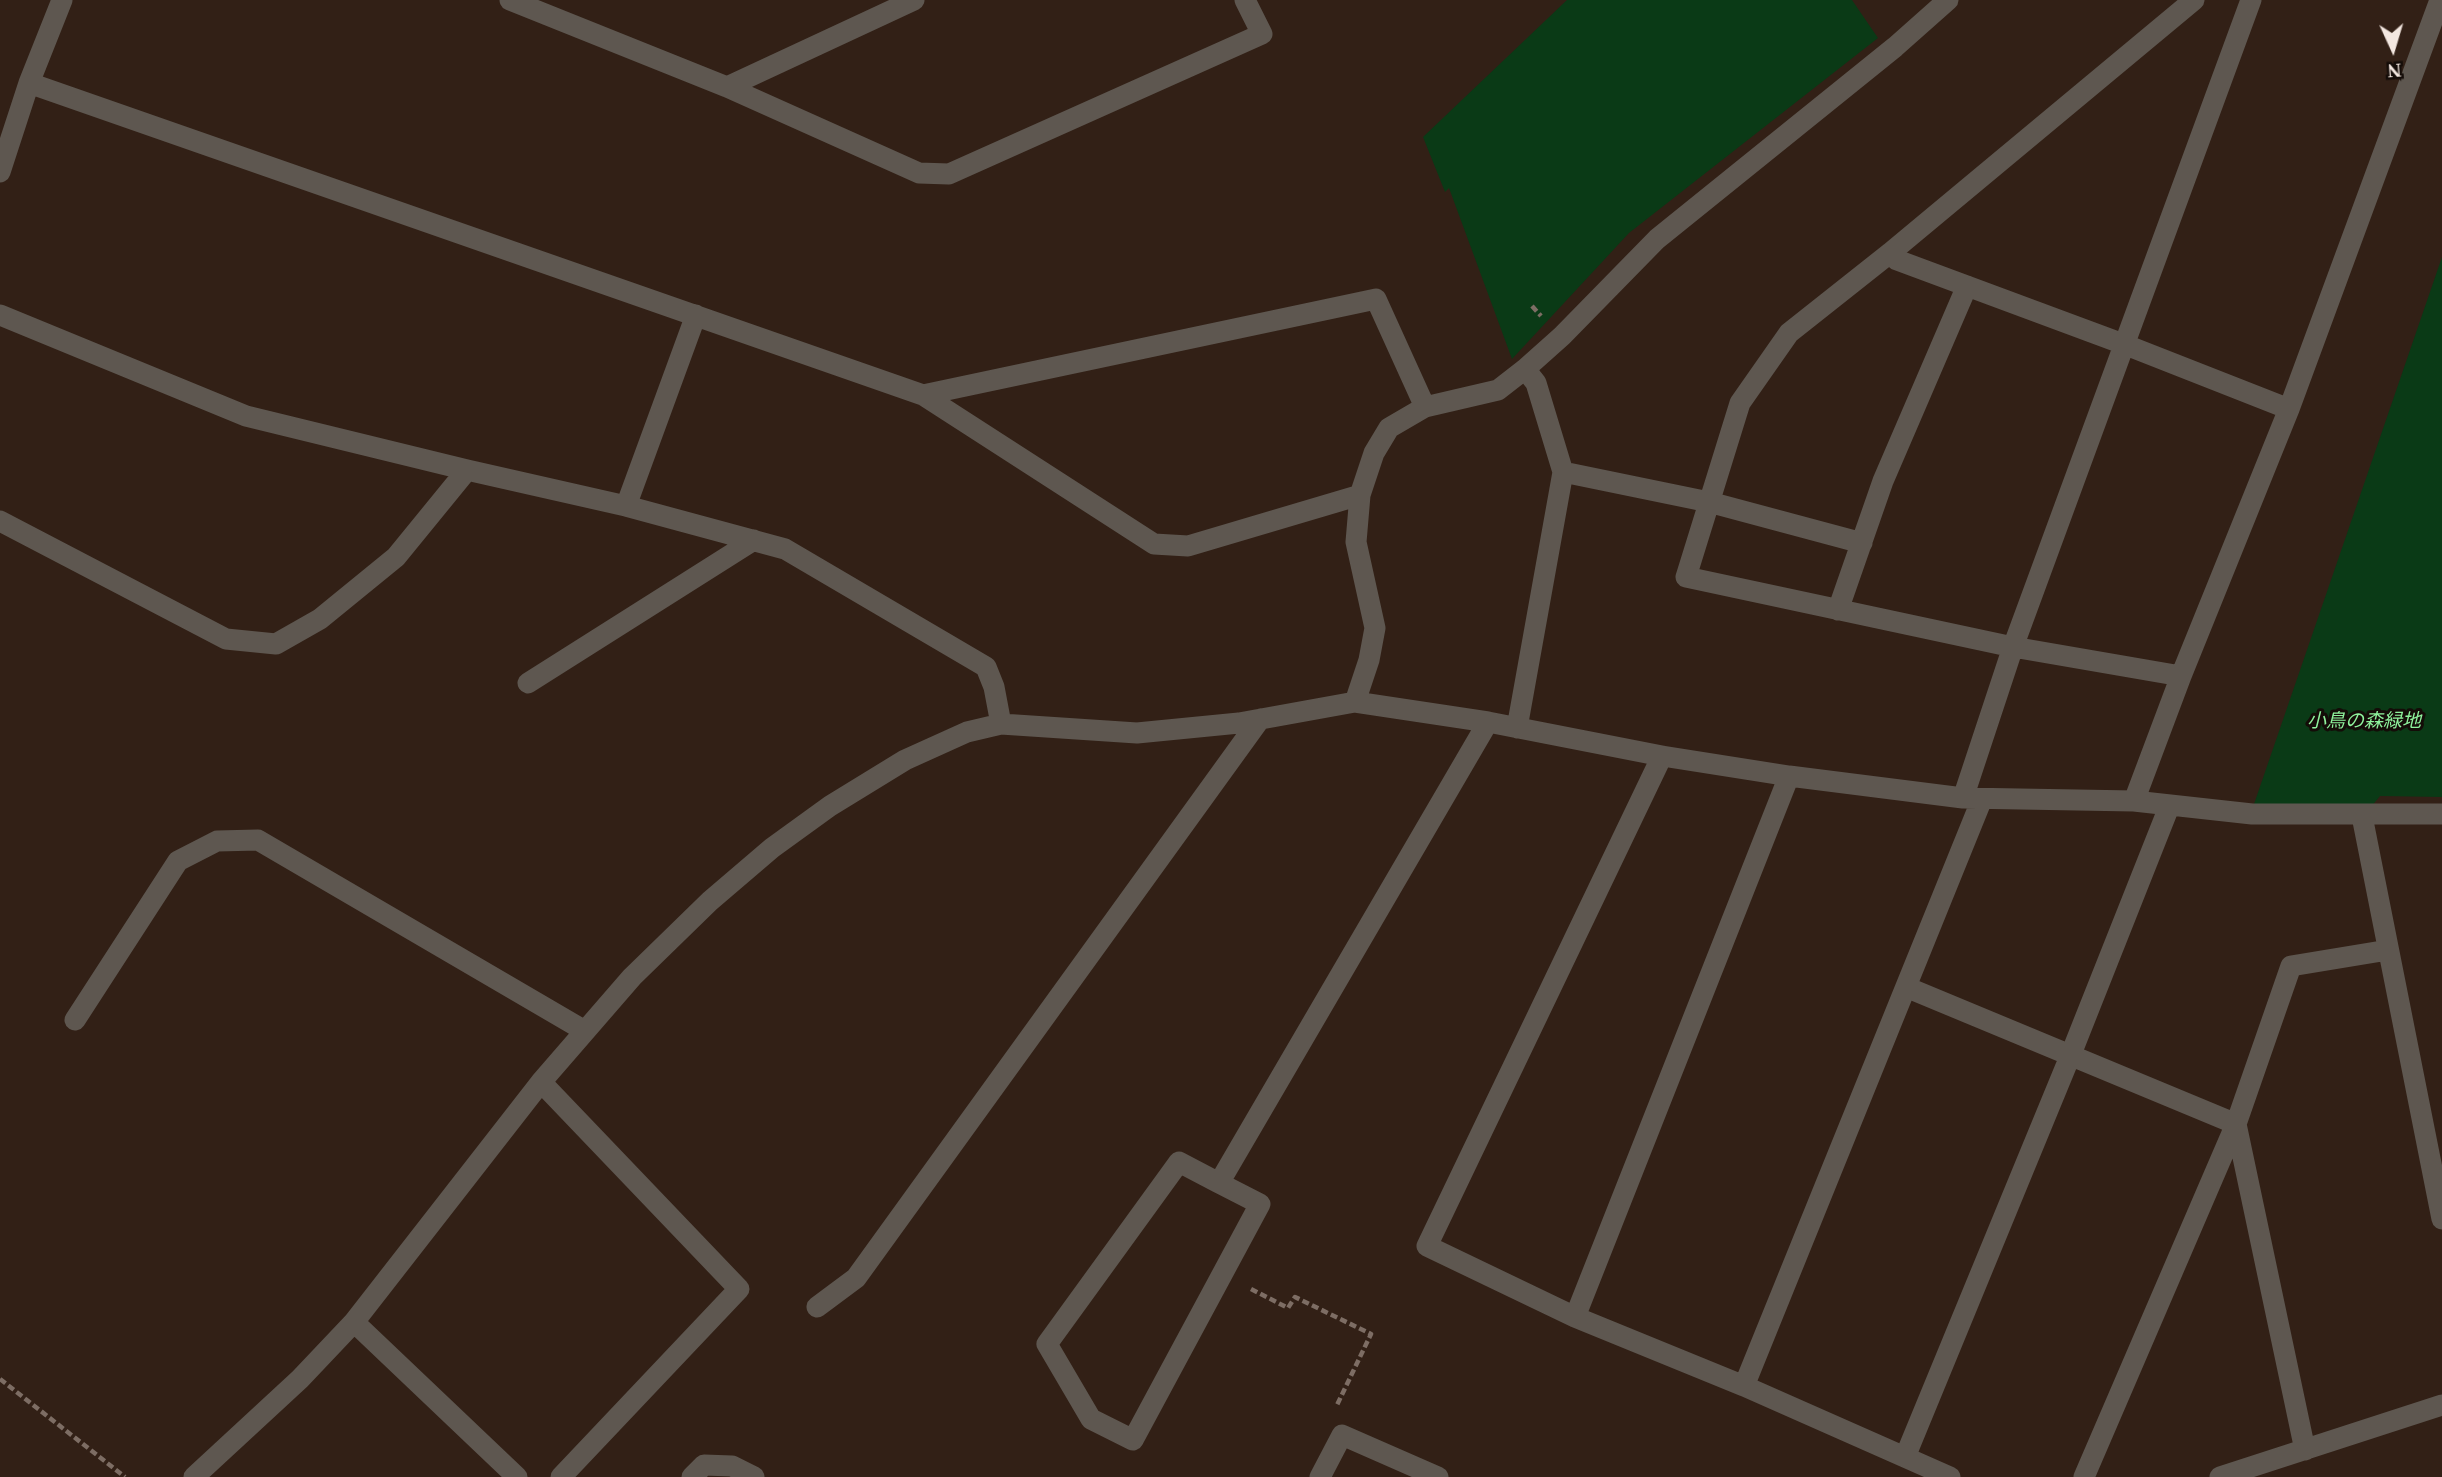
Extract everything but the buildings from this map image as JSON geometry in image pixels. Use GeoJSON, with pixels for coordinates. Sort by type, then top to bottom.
{"type":"FeatureCollection","features":[{"type":"Feature","properties":{"kind":"street"},"geometry":{"type":"LineString","coordinates":[[0,172],[29,83],[62,0]]}},
{"type":"Feature","properties":{"kind":"street"},"geometry":{"type":"LineString","coordinates":[[727,87],[914,0]]}},
{"type":"Feature","properties":{"kind":"street"},"geometry":{"type":"LineString","coordinates":[[523,2],[727,87],[919,173],[948,174],[1262,34],[1245,0]]}},
{"type":"Feature","properties":{"kind":"street"},"geometry":{"type":"LineString","coordinates":[[1355,702],[1370,660],[1375,628],[1356,542],[1360,495],[1374,453],[1389,428],[1425,407],[1498,390],[1562,336],[1657,239],[1895,47],[1948,0]]}},
{"type":"Feature","properties":{"kind":"street"},"geometry":{"type":"LineString","coordinates":[[2181,676],[2013,647],[1686,577],[1740,403],[1789,333],[2194,0]]}},
{"type":"Feature","properties":{"kind":"street"},"geometry":{"type":"LineString","coordinates":[[1744,1386],[1906,987],[1973,799],[2013,647],[2251,0]]}},
{"type":"Feature","properties":{"kind":"street"},"geometry":{"type":"LineString","coordinates":[[2134,801],[2288,409],[2440,0]]}},
{"type":"Feature","properties":{"kind":"street"},"geometry":{"type":"LineString","coordinates":[[29,83],[923,395],[1154,544],[1188,545],[1360,495]]}},
{"type":"Feature","properties":{"kind":"street"},"geometry":{"type":"LineString","coordinates":[[1889,253],[1897,260],[2126,345],[2288,409]]}},
{"type":"Feature","properties":{"kind":"street"},"geometry":{"type":"LineString","coordinates":[[1838,610],[1883,481],[1967,286]]}},
{"type":"Feature","properties":{"kind":"street"},"geometry":{"type":"LineString","coordinates":[[923,395],[1376,299],[1425,407]]}},
{"type":"Feature","properties":{"kind":"street"},"geometry":{"type":"LineString","coordinates":[[0,315],[246,416],[626,506],[785,549],[986,667],[994,687],[1001,724]]}},
{"type":"Feature","properties":{"kind":"street"},"geometry":{"type":"LineString","coordinates":[[626,506],[696,315]]}},
{"type":"Feature","properties":{"kind":"street"},"geometry":{"type":"LineString","coordinates":[[1517,727],[1563,472],[1536,383],[1525,369]]}},
{"type":"Feature","properties":{"kind":"street"},"geometry":{"type":"LineString","coordinates":[[0,521],[226,639],[276,643],[320,619],[396,556],[467,470]]}},
{"type":"Feature","properties":{"kind":"street"},"geometry":{"type":"LineString","coordinates":[[1563,472],[1709,502],[1862,543]]}},
{"type":"Feature","properties":{"kind":"street"},"geometry":{"type":"LineString","coordinates":[[528,683],[754,540]]}},
{"type":"Feature","properties":{"kind":"street"},"geometry":{"type":"LineString","coordinates":[[194,1477],[300,1379],[354,1322],[541,1082],[632,978],[701,910],[772,848],[830,806],[905,760],[967,732],[1001,724],[1137,733],[1260,719],[1355,702],[1488,722],[1662,756],[1789,776],[1973,799],[2134,801],[2169,807],[2252,814],[2442,814]]}},
{"type":"Feature","properties":{"kind":"street"},"geometry":{"type":"LineString","coordinates":[[817,1307],[856,1278],[1260,719]]}},
{"type":"Feature","properties":{"kind":"street"},"geometry":{"type":"LineString","coordinates":[[1219,1183],[1488,722]]}},
{"type":"Feature","properties":{"kind":"street"},"geometry":{"type":"LineString","coordinates":[[1662,756],[1427,1246],[1575,1317],[1744,1386],[1950,1477]]}},
{"type":"Feature","properties":{"kind":"street"},"geometry":{"type":"LineString","coordinates":[[1575,1317],[1789,776]]}},
{"type":"Feature","properties":{"kind":"street"},"geometry":{"type":"LineString","coordinates":[[1905,1457],[2071,1054],[2169,807]]}},
{"type":"Feature","properties":{"kind":"street"},"geometry":{"type":"LineString","coordinates":[[2362,816],[2442,1219]]}},
{"type":"Feature","properties":{"kind":"street"},"geometry":{"type":"LineString","coordinates":[[75,1020],[178,861],[217,841],[258,840],[585,1031]]}},
{"type":"Feature","properties":{"kind":"street"},"geometry":{"type":"LineString","coordinates":[[2084,1477],[2236,1124],[2291,966],[2388,950]]}},
{"type":"Feature","properties":{"kind":"street"},"geometry":{"type":"LineString","coordinates":[[1906,987],[2236,1124]]}},
{"type":"Feature","properties":{"kind":"street"},"geometry":{"type":"LineString","coordinates":[[541,1082],[739,1289],[561,1477]]}},
{"type":"Feature","properties":{"kind":"street"},"geometry":{"type":"LineString","coordinates":[[2236,1124],[2305,1450]]}},
{"type":"Feature","properties":{"kind":"street"},"geometry":{"type":"LineString","coordinates":[[1178,1162],[1219,1183],[1260,1204],[1133,1440],[1091,1419],[1047,1344],[1178,1162]]}},
{"type":"Feature","properties":{"kind":"street"},"geometry":{"type":"LineString","coordinates":[[354,1322],[517,1477]]}},
{"type":"Feature","properties":{"kind":"street"},"geometry":{"type":"LineString","coordinates":[[2220,1477],[2442,1405]]}},
{"type":"Feature","properties":{"kind":"street"},"geometry":{"type":"LineString","coordinates":[[1320,1477],[1342,1435],[1438,1477]]}},
{"type":"Feature","properties":{"kind":"street"},"geometry":{"type":"LineString","coordinates":[[692,1477],[704,1465],[732,1466],[754,1477]]}},
{"type":"Feature","properties":{"kind":"path"},"geometry":{"type":"LineString","coordinates":[[1222,1275],[1288,1308],[1295,1297],[1371,1334],[1328,1425],[1342,1435]]}},
{"type":"Feature","properties":{"kind":"path"},"geometry":{"type":"LineString","coordinates":[[0,1379],[125,1477]]}},
{"type":"Feature","properties":{"kind":"green space"},"geometry":{"type":"Polygon","coordinates":[[[1567,0],[1852,0],[1878,38],[1629,233],[1512,359],[1449,188],[1445,192],[1423,137],[1567,0]]]}},
{"type":"Feature","properties":{"kind":"green space","name":"小鳥の森緑地"},"geometry":{"type":"Polygon","coordinates":[[[2442,257],[2442,797],[2380,796],[2371,807],[2254,804],[2442,257]]]}}]}
